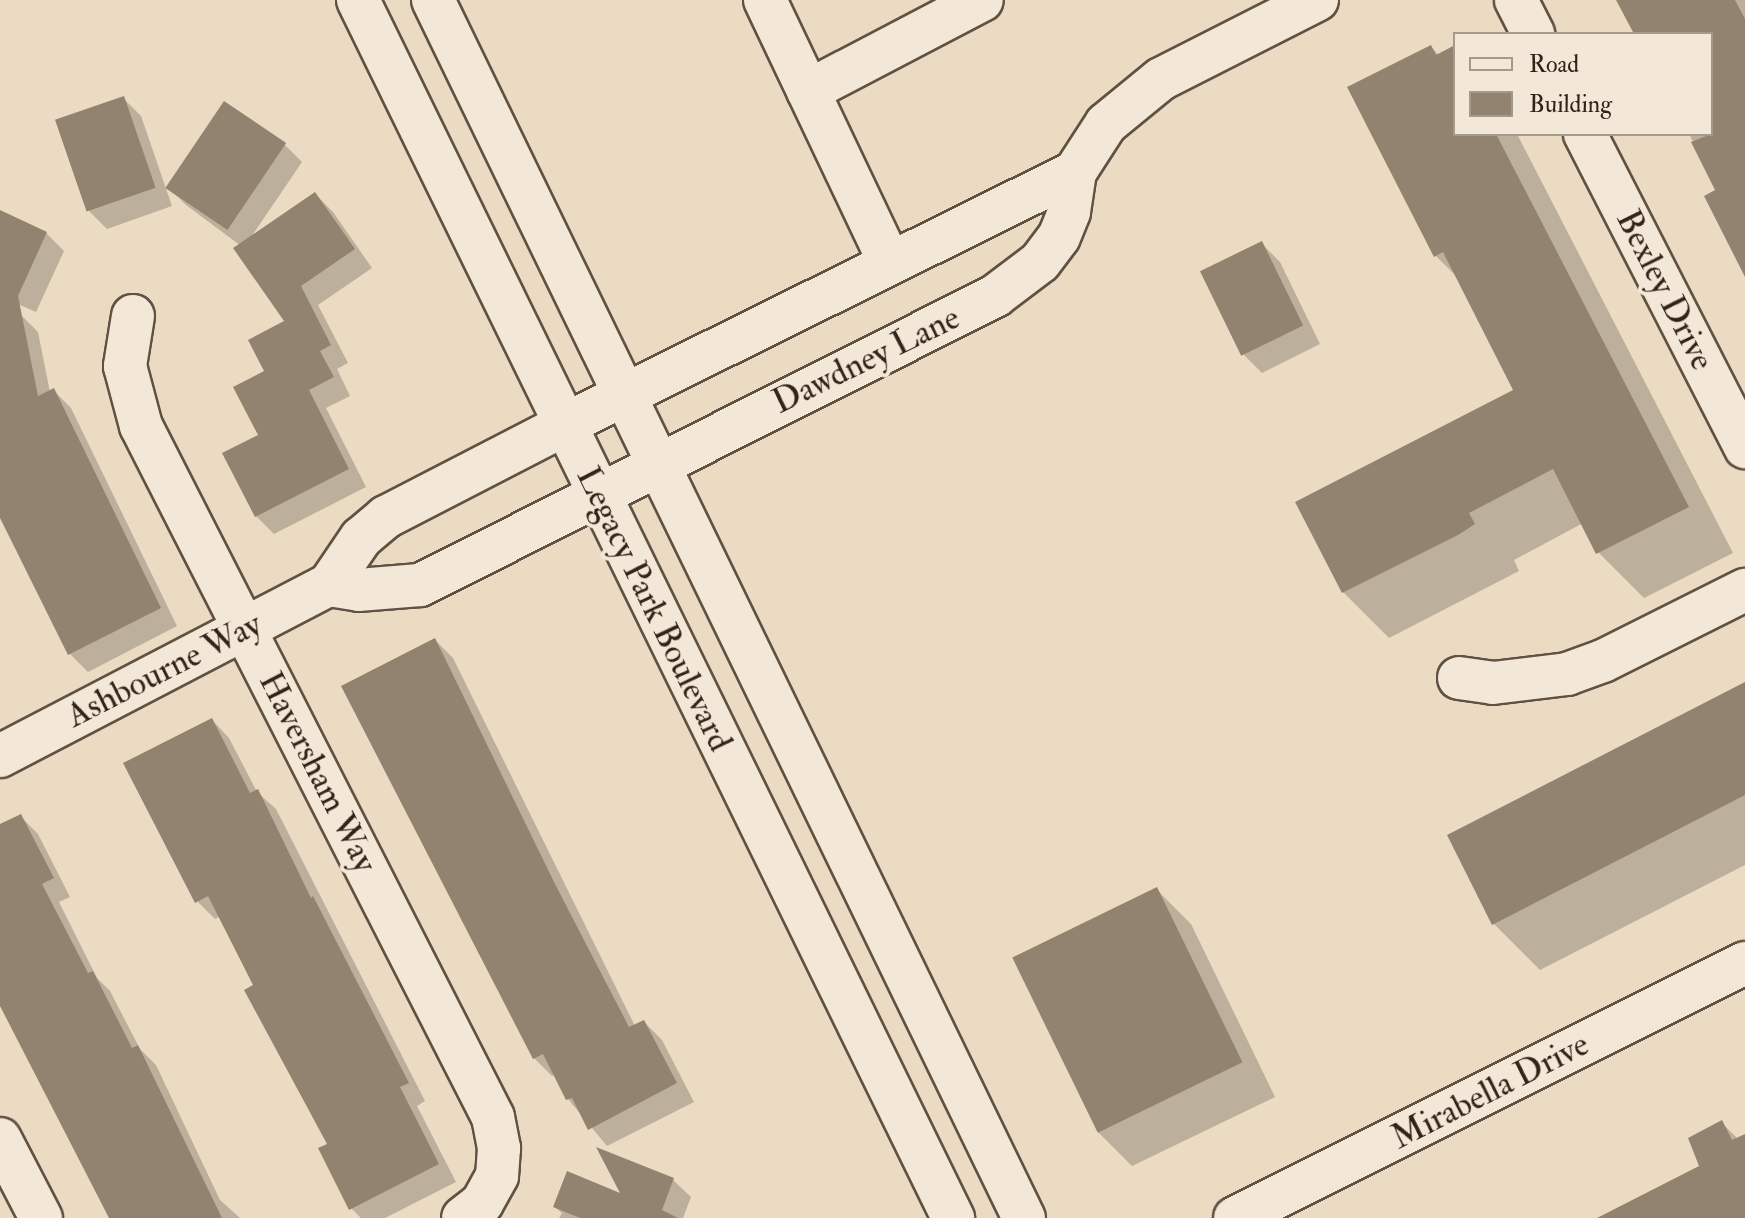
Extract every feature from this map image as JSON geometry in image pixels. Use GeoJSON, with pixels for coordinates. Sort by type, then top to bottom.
{"type":"FeatureCollection","features":[{"type":"Feature","properties":{"kind":"street","name":"Legacy Park Boulevard"},"geometry":{"type":"LineString","coordinates":[[358,0],[953,1218]]}},
{"type":"Feature","properties":{"kind":"street","name":"Legacy Park Boulevard"},"geometry":{"type":"LineString","coordinates":[[433,0],[1024,1218]]}},
{"type":"Feature","properties":{"kind":"street"},"geometry":{"type":"LineString","coordinates":[[765,0],[890,263]]}},
{"type":"Feature","properties":{"kind":"street"},"geometry":{"type":"LineString","coordinates":[[808,91],[982,0]]}},
{"type":"Feature","properties":{"kind":"street","name":"Dawdney Lane"},"geometry":{"type":"LineString","coordinates":[[598,494],[1018,282],[1040,262],[1059,237],[1069,212],[1075,172],[1106,124],[1161,79],[1317,0]]}},
{"type":"Feature","properties":{"kind":"street"},"geometry":{"type":"LineString","coordinates":[[1516,0],[1532,32]]}},
{"type":"Feature","properties":{"kind":"street","name":"Bexley Drive"},"geometry":{"type":"LineString","coordinates":[[1586,136],[1745,447]]}},
{"type":"Feature","properties":{"kind":"street"},"geometry":{"type":"LineString","coordinates":[[624,395],[1075,172]]}},
{"type":"Feature","properties":{"kind":"street","name":"Haversham Way"},"geometry":{"type":"LineString","coordinates":[[133,316],[125,366],[141,426],[493,1117],[499,1148],[497,1176],[482,1203],[463,1218]]}},
{"type":"Feature","properties":{"kind":"street","name":"Ashbourne Way"},"geometry":{"type":"LineString","coordinates":[[0,756],[329,585],[361,538],[386,517],[624,395]]}},
{"type":"Feature","properties":{"kind":"street"},"geometry":{"type":"LineString","coordinates":[[329,585],[359,590],[420,585],[598,494]]}},
{"type":"Feature","properties":{"kind":"street"},"geometry":{"type":"LineString","coordinates":[[1459,678],[1493,683],[1567,674],[1603,661],[1745,590]]}},
{"type":"Feature","properties":{"kind":"street","name":"Mirabella Drive"},"geometry":{"type":"LineString","coordinates":[[1235,1218],[1745,963]]}},
{"type":"Feature","properties":{"kind":"street"},"geometry":{"type":"LineString","coordinates":[[0,1139],[41,1218]]}},
{"type":"Feature","properties":{"kind":"building"},"geometry":{"type":"Polygon","coordinates":[[[1616,0],[1735,0],[1745,19],[1745,277],[1704,196],[1715,190],[1691,142],[1713,136],[1713,32],[1633,32],[1616,0]]]}},
{"type":"Feature","properties":{"kind":"building"},"geometry":{"type":"Polygon","coordinates":[[[1431,45],[1436,55],[1453,46],[1453,136],[1497,136],[1689,507],[1596,554],[1553,469],[1469,513],[1475,524],[1458,535],[1342,593],[1295,502],[1513,390],[1443,252],[1434,257],[1347,87],[1431,45]]]}},
{"type":"Feature","properties":{"kind":"building"},"geometry":{"type":"Polygon","coordinates":[[[124,96],[156,188],[87,211],[55,120],[124,96]]]}},
{"type":"Feature","properties":{"kind":"building"},"geometry":{"type":"Polygon","coordinates":[[[224,101],[286,143],[227,230],[165,188],[224,101]]]}},
{"type":"Feature","properties":{"kind":"building"},"geometry":{"type":"Polygon","coordinates":[[[315,192],[355,249],[301,286],[331,345],[320,351],[334,377],[309,390],[349,469],[255,517],[222,453],[258,435],[233,387],[264,371],[248,340],[284,321],[233,248],[315,192]]]}},
{"type":"Feature","properties":{"kind":"building"},"geometry":{"type":"Polygon","coordinates":[[[0,210],[47,232],[18,296],[38,396],[54,388],[161,608],[68,655],[0,518],[0,210]]]}},
{"type":"Feature","properties":{"kind":"building"},"geometry":{"type":"Polygon","coordinates":[[[1262,241],[1303,325],[1241,356],[1200,271],[1262,241]]]}},
{"type":"Feature","properties":{"kind":"building"},"geometry":{"type":"Polygon","coordinates":[[[435,638],[555,884],[629,1027],[644,1020],[677,1083],[588,1130],[572,1098],[566,1100],[543,1054],[533,1059],[341,686],[435,638]]]}},
{"type":"Feature","properties":{"kind":"building"},"geometry":{"type":"Polygon","coordinates":[[[1745,682],[1745,795],[1492,925],[1447,835],[1745,682]]]}},
{"type":"Feature","properties":{"kind":"building"},"geometry":{"type":"Polygon","coordinates":[[[212,718],[250,793],[258,789],[311,898],[313,896],[409,1083],[400,1087],[439,1164],[349,1210],[318,1148],[327,1144],[244,990],[253,985],[208,896],[195,903],[123,763],[212,718]]]}},
{"type":"Feature","properties":{"kind":"building"},"geometry":{"type":"Polygon","coordinates":[[[21,814],[54,878],[42,884],[88,973],[93,971],[132,1048],[138,1045],[222,1218],[109,1218],[0,1006],[0,824],[21,814]]]}},
{"type":"Feature","properties":{"kind":"building"},"geometry":{"type":"Polygon","coordinates":[[[1157,887],[1242,1062],[1098,1133],[1012,958],[1157,887]]]}},
{"type":"Feature","properties":{"kind":"building"},"geometry":{"type":"Polygon","coordinates":[[[1722,1120],[1732,1140],[1745,1134],[1745,1218],[1597,1218],[1699,1166],[1688,1138],[1722,1120]]]}},
{"type":"Feature","properties":{"kind":"building"},"geometry":{"type":"Polygon","coordinates":[[[596,1147],[674,1178],[662,1210],[678,1218],[580,1218],[553,1207],[567,1171],[620,1193],[596,1147]]]}}]}
